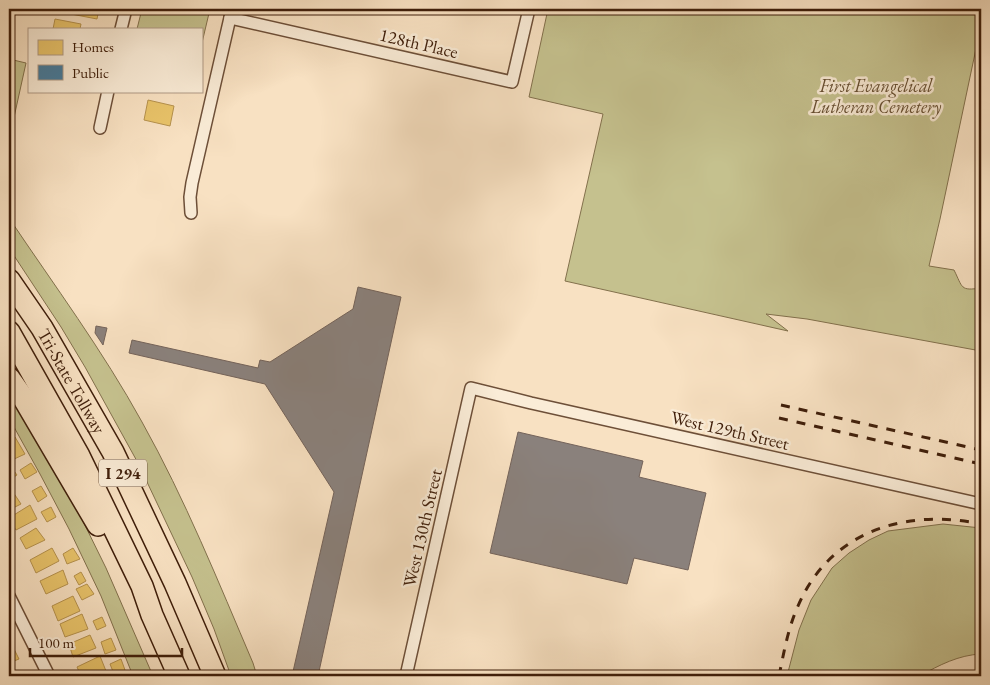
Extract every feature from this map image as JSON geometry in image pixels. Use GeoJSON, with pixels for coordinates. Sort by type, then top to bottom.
{"type":"FeatureCollection","features":[{"type":"Feature","properties":{"kind":"highway","name":"Tri-State Tollway"},"geometry":{"type":"LineString","coordinates":[[9,280],[42,328],[113,452],[176,583],[215,676]]}},
{"type":"Feature","properties":{"kind":"highway","name":"Tri-State Tollway"},"geometry":{"type":"LineString","coordinates":[[9,332],[79,456],[142,586],[152,616],[179,676]]}},
{"type":"Feature","properties":{"kind":"highway"},"geometry":{"type":"LineString","coordinates":[[9,378],[24,399],[152,616]]}},
{"type":"Feature","properties":{"kind":"street"},"geometry":{"type":"LineString","coordinates":[[121,28],[126,9]]}},
{"type":"Feature","properties":{"kind":"street","name":"128th Place"},"geometry":{"type":"LineString","coordinates":[[231,13],[512,82],[529,9]]}},
{"type":"Feature","properties":{"kind":"street"},"geometry":{"type":"LineString","coordinates":[[191,213],[190,197],[192,183],[231,13]]}},
{"type":"Feature","properties":{"kind":"street"},"geometry":{"type":"LineString","coordinates":[[100,128],[108,92]]}},
{"type":"Feature","properties":{"kind":"street","name":"West 129th Street"},"geometry":{"type":"LineString","coordinates":[[471,388],[981,504]]}},
{"type":"Feature","properties":{"kind":"street","name":"West 130th Street"},"geometry":{"type":"LineString","coordinates":[[406,676],[471,388]]}},
{"type":"Feature","properties":{"kind":"street"},"geometry":{"type":"LineString","coordinates":[[9,596],[49,676]]}},
{"type":"Feature","properties":{"kind":"green space"},"geometry":{"type":"Polygon","coordinates":[[[142,9],[210,9],[202,43],[202,28],[137,28],[142,9]]]}},
{"type":"Feature","properties":{"kind":"green space","name":"First Evangelical Lutheran Cemetery"},"geometry":{"type":"Polygon","coordinates":[[[548,9],[981,9],[981,25],[929,266],[954,270],[963,287],[969,289],[981,288],[981,351],[807,319],[766,314],[788,331],[565,281],[603,114],[529,97],[548,9]]]}},
{"type":"Feature","properties":{"kind":"green space"},"geometry":{"type":"Polygon","coordinates":[[[9,59],[26,63],[9,140],[9,59]]]}},
{"type":"Feature","properties":{"kind":"green space"},"geometry":{"type":"Polygon","coordinates":[[[9,218],[95,344],[158,451],[201,541],[257,676],[231,676],[192,577],[138,463],[61,327],[9,248],[9,218]]]}},
{"type":"Feature","properties":{"kind":"green space"},"geometry":{"type":"Polygon","coordinates":[[[9,392],[75,505],[106,568],[153,676],[133,676],[101,596],[69,529],[9,418],[9,392]]]}},
{"type":"Feature","properties":{"kind":"green space"},"geometry":{"type":"Polygon","coordinates":[[[943,524],[981,528],[981,654],[949,661],[920,676],[787,676],[799,630],[811,600],[832,568],[849,553],[888,531],[943,524]]]}},
{"type":"Feature","properties":{"kind":"building: Homes"},"geometry":{"type":"Polygon","coordinates":[[[72,9],[99,9],[97,19],[71,14],[72,9]]]}},
{"type":"Feature","properties":{"kind":"building: Homes"},"geometry":{"type":"Polygon","coordinates":[[[55,19],[81,24],[80,28],[53,28],[55,19]]]}},
{"type":"Feature","properties":{"kind":"building: Homes"},"geometry":{"type":"Polygon","coordinates":[[[148,100],[174,106],[170,126],[144,120],[148,100]]]}},
{"type":"Feature","properties":{"kind":"building: Homes"},"geometry":{"type":"Polygon","coordinates":[[[15,437],[25,454],[12,460],[9,454],[9,441],[15,437]]]}},
{"type":"Feature","properties":{"kind":"building: Homes"},"geometry":{"type":"Polygon","coordinates":[[[31,463],[37,472],[25,479],[20,470],[31,463]]]}},
{"type":"Feature","properties":{"kind":"building: Homes"},"geometry":{"type":"Polygon","coordinates":[[[9,464],[17,475],[9,480],[9,464]]]}},
{"type":"Feature","properties":{"kind":"building: Homes"},"geometry":{"type":"Polygon","coordinates":[[[41,486],[47,496],[38,502],[32,491],[41,486]]]}},
{"type":"Feature","properties":{"kind":"building: Homes"},"geometry":{"type":"Polygon","coordinates":[[[11,489],[21,504],[9,510],[9,491],[11,489]]]}},
{"type":"Feature","properties":{"kind":"building: Homes"},"geometry":{"type":"Polygon","coordinates":[[[30,505],[37,519],[16,530],[9,518],[30,505]]]}},
{"type":"Feature","properties":{"kind":"building: Homes"},"geometry":{"type":"Polygon","coordinates":[[[51,507],[56,517],[47,522],[41,512],[51,507]]]}},
{"type":"Feature","properties":{"kind":"building: Homes"},"geometry":{"type":"Polygon","coordinates":[[[36,528],[45,540],[26,549],[20,538],[36,528]]]}},
{"type":"Feature","properties":{"kind":"building: Homes"},"geometry":{"type":"Polygon","coordinates":[[[52,548],[59,561],[36,573],[30,560],[52,548]]]}},
{"type":"Feature","properties":{"kind":"building: Homes"},"geometry":{"type":"Polygon","coordinates":[[[73,548],[80,559],[67,564],[63,554],[73,548]]]}},
{"type":"Feature","properties":{"kind":"building: Homes"},"geometry":{"type":"Polygon","coordinates":[[[63,570],[68,584],[46,594],[40,581],[63,570]]]}},
{"type":"Feature","properties":{"kind":"building: Homes"},"geometry":{"type":"Polygon","coordinates":[[[81,572],[86,581],[79,585],[74,576],[81,572]]]}},
{"type":"Feature","properties":{"kind":"building: Homes"},"geometry":{"type":"Polygon","coordinates":[[[87,584],[94,594],[82,600],[76,589],[87,584]]]}},
{"type":"Feature","properties":{"kind":"building: Homes"},"geometry":{"type":"Polygon","coordinates":[[[73,596],[80,611],[58,621],[52,606],[73,596]]]}},
{"type":"Feature","properties":{"kind":"building: Homes"},"geometry":{"type":"Polygon","coordinates":[[[82,614],[88,629],[65,637],[60,624],[82,614]]]}},
{"type":"Feature","properties":{"kind":"building: Homes"},"geometry":{"type":"Polygon","coordinates":[[[102,617],[106,626],[97,630],[93,621],[102,617]]]}},
{"type":"Feature","properties":{"kind":"building: Homes"},"geometry":{"type":"Polygon","coordinates":[[[90,635],[96,648],[73,657],[69,644],[90,635]]]}},
{"type":"Feature","properties":{"kind":"building: Homes"},"geometry":{"type":"Polygon","coordinates":[[[111,638],[116,650],[105,654],[101,642],[111,638]]]}},
{"type":"Feature","properties":{"kind":"building: Homes"},"geometry":{"type":"Polygon","coordinates":[[[12,645],[19,659],[9,663],[9,646],[12,645]]]}},
{"type":"Feature","properties":{"kind":"building: Homes"},"geometry":{"type":"Polygon","coordinates":[[[100,656],[106,671],[94,676],[81,676],[77,667],[100,656]]]}},
{"type":"Feature","properties":{"kind":"building: Homes"},"geometry":{"type":"Polygon","coordinates":[[[121,659],[125,670],[114,674],[110,664],[121,659]]]}},
{"type":"Feature","properties":{"kind":"building: Public"},"geometry":{"type":"Polygon","coordinates":[[[9,9],[16,9],[9,41],[9,9]]]}},
{"type":"Feature","properties":{"kind":"building: Industry"},"geometry":{"type":"Polygon","coordinates":[[[358,287],[401,297],[318,676],[292,676],[334,492],[265,384],[129,353],[132,340],[258,368],[260,360],[270,362],[353,309],[358,287]]]}},
{"type":"Feature","properties":{"kind":"building: Industry"},"geometry":{"type":"Polygon","coordinates":[[[96,326],[107,328],[103,345],[95,333],[96,326]]]}},
{"type":"Feature","properties":{"kind":"building: Industry"},"geometry":{"type":"Polygon","coordinates":[[[518,432],[643,461],[639,477],[706,493],[688,570],[634,558],[627,584],[490,553],[518,432]]]}},
{"type":"Feature","properties":{"kind":"railway"},"geometry":{"type":"LineString","coordinates":[[781,405],[981,450]]}},
{"type":"Feature","properties":{"kind":"railway"},"geometry":{"type":"LineString","coordinates":[[779,418],[981,464]]}},
{"type":"Feature","properties":{"kind":"railway"},"geometry":{"type":"LineString","coordinates":[[779,676],[789,631],[798,606],[812,580],[830,559],[850,543],[873,531],[899,523],[925,520],[953,520],[981,524]]}}]}
